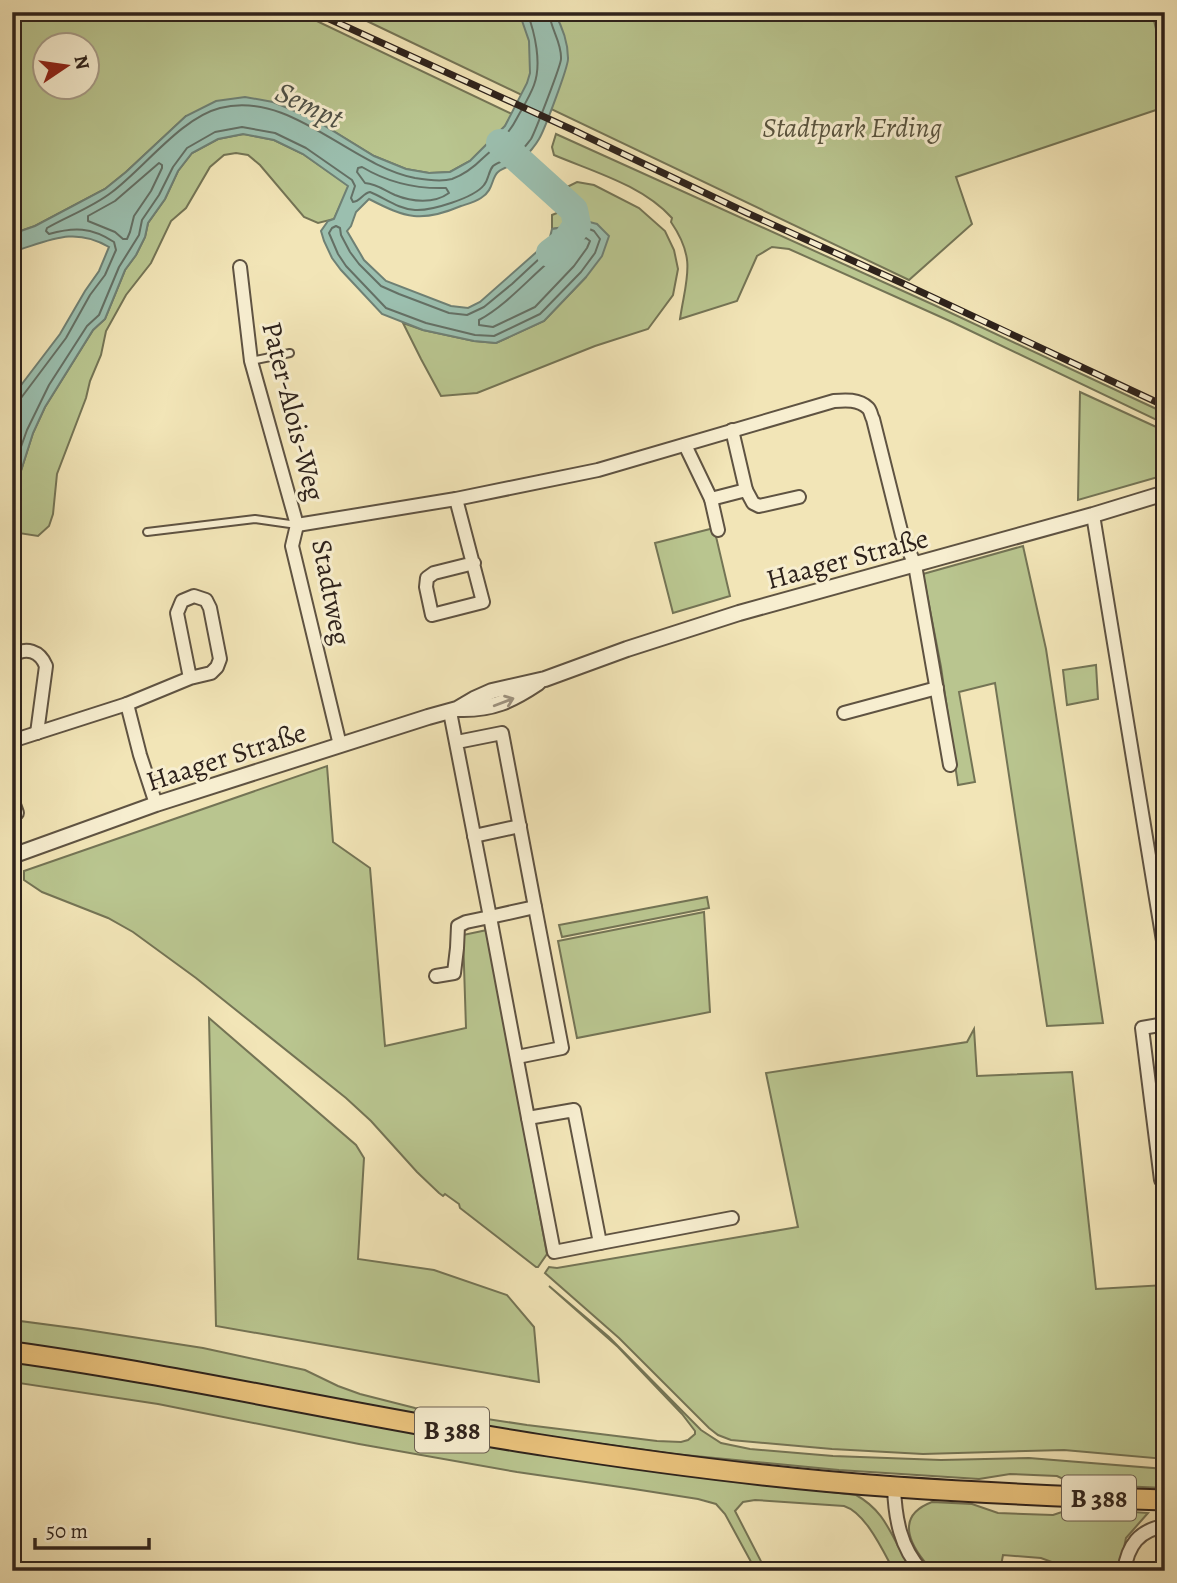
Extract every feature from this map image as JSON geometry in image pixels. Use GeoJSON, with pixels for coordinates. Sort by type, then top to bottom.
{"type":"FeatureCollection","features":[{"type":"Feature","properties":{"kind":"main road","name":"B 388"},"geometry":{"type":"LineString","coordinates":[[12,1352],[74,1360],[550,1447],[748,1473],[894,1487],[1165,1500]]}},
{"type":"Feature","properties":{"kind":"street","name":"Pater-Alois-Weg"},"geometry":{"type":"LineString","coordinates":[[240,267],[251,361],[297,524]]}},
{"type":"Feature","properties":{"kind":"street","name":"Stadtweg"},"geometry":{"type":"LineString","coordinates":[[340,745],[292,546],[297,524],[456,499],[598,470],[834,401],[848,400],[868,408],[902,536],[915,565]]}},
{"type":"Feature","properties":{"kind":"street"},"geometry":{"type":"LineString","coordinates":[[732,430],[746,489],[753,503],[759,506],[799,497]]}},
{"type":"Feature","properties":{"kind":"street"},"geometry":{"type":"LineString","coordinates":[[685,445],[711,499],[718,530]]}},
{"type":"Feature","properties":{"kind":"street"},"geometry":{"type":"LineString","coordinates":[[711,499],[746,489]]}},
{"type":"Feature","properties":{"kind":"street","name":"Haager Straße"},"geometry":{"type":"LineString","coordinates":[[12,856],[156,804],[454,710],[492,691],[545,679],[738,613],[1165,494]]}},
{"type":"Feature","properties":{"kind":"street"},"geometry":{"type":"LineString","coordinates":[[456,499],[474,563],[483,602],[432,615],[426,587],[427,578],[434,573],[474,563]]}},
{"type":"Feature","properties":{"kind":"street"},"geometry":{"type":"LineString","coordinates":[[1093,515],[1165,953]]}},
{"type":"Feature","properties":{"kind":"street"},"geometry":{"type":"LineString","coordinates":[[915,565],[950,765]]}},
{"type":"Feature","properties":{"kind":"street"},"geometry":{"type":"LineString","coordinates":[[14,740],[127,704],[190,678],[211,673],[220,659],[210,608],[206,600],[194,596],[182,601],[177,613],[190,678]]}},
{"type":"Feature","properties":{"kind":"street"},"geometry":{"type":"LineString","coordinates":[[12,656],[22,651],[32,651],[41,657],[46,666],[37,733]]}},
{"type":"Feature","properties":{"kind":"street"},"geometry":{"type":"LineString","coordinates":[[844,713],[937,688]]}},
{"type":"Feature","properties":{"kind":"street"},"geometry":{"type":"LineString","coordinates":[[127,704],[156,804]]}},
{"type":"Feature","properties":{"kind":"street"},"geometry":{"type":"LineString","coordinates":[[454,710],[474,836],[554,1252],[732,1218]]}},
{"type":"Feature","properties":{"kind":"street"},"geometry":{"type":"LineString","coordinates":[[457,742],[502,733],[520,826],[562,1048],[517,1057]]}},
{"type":"Feature","properties":{"kind":"street"},"geometry":{"type":"LineString","coordinates":[[12,799],[17,813]]}},
{"type":"Feature","properties":{"kind":"street"},"geometry":{"type":"LineString","coordinates":[[474,836],[520,826]]}},
{"type":"Feature","properties":{"kind":"street"},"geometry":{"type":"LineString","coordinates":[[436,976],[454,973],[458,926],[535,907]]}},
{"type":"Feature","properties":{"kind":"street"},"geometry":{"type":"LineString","coordinates":[[1161,1181],[1162,1164],[1142,1028],[1165,1024]]}},
{"type":"Feature","properties":{"kind":"street"},"geometry":{"type":"LineString","coordinates":[[528,1118],[574,1110],[600,1243]]}},
{"type":"Feature","properties":{"kind":"street"},"geometry":{"type":"LineString","coordinates":[[894,1487],[901,1537],[909,1554],[922,1571]]}},
{"type":"Feature","properties":{"kind":"street"},"geometry":{"type":"LineString","coordinates":[[1124,1571],[1132,1546],[1142,1534],[1165,1526]]}},
{"type":"Feature","properties":{"kind":"lane"},"geometry":{"type":"LineString","coordinates":[[251,361],[290,353]]}},
{"type":"Feature","properties":{"kind":"lane"},"geometry":{"type":"LineString","coordinates":[[147,532],[255,519],[297,524]]}},
{"type":"Feature","properties":{"kind":"green space"},"geometry":{"type":"Polygon","coordinates":[[[18,12],[298,12],[512,114],[505,126],[470,161],[450,172],[429,173],[406,169],[374,156],[312,118],[186,116],[105,189],[35,226],[12,234],[12,19],[18,12]]]}},
{"type":"Feature","properties":{"kind":"green space","name":"Stadtpark Erding"},"geometry":{"type":"Polygon","coordinates":[[[348,12],[1152,12],[1165,67],[1165,107],[956,177],[972,224],[909,280],[348,12]]]}},
{"type":"Feature","properties":{"kind":"green space"},"geometry":{"type":"Polygon","coordinates":[[[244,134],[274,140],[303,154],[349,186],[334,219],[318,223],[304,217],[260,165],[248,155],[224,155],[210,167],[186,208],[171,221],[151,263],[126,295],[106,331],[101,355],[57,474],[53,514],[49,526],[38,536],[12,532],[12,480],[19,477],[33,433],[45,407],[93,330],[105,319],[125,270],[145,237],[148,223],[165,199],[178,171],[192,153],[218,139],[244,134]]]}},
{"type":"Feature","properties":{"kind":"green space"},"geometry":{"type":"Polygon","coordinates":[[[556,134],[1165,413],[1165,424],[952,322],[789,249],[772,247],[757,256],[737,301],[680,319],[688,269],[684,247],[671,222],[672,218],[632,188],[554,155],[552,147],[556,134]]]}},
{"type":"Feature","properties":{"kind":"green space"},"geometry":{"type":"Polygon","coordinates":[[[577,182],[594,185],[639,208],[665,231],[674,250],[678,269],[673,295],[648,329],[595,346],[477,393],[441,396],[403,323],[474,341],[496,343],[544,321],[586,277],[586,221],[552,229],[552,215],[579,204],[564,194],[565,188],[577,182]]]}},
{"type":"Feature","properties":{"kind":"green space"},"geometry":{"type":"Polygon","coordinates":[[[1080,392],[1165,431],[1165,475],[1078,500],[1080,392]]]}},
{"type":"Feature","properties":{"kind":"green space"},"geometry":{"type":"Polygon","coordinates":[[[714,528],[730,596],[673,613],[655,543],[714,528]]]}},
{"type":"Feature","properties":{"kind":"green space"},"geometry":{"type":"Polygon","coordinates":[[[1023,546],[1046,649],[1103,1023],[1047,1026],[995,683],[959,692],[975,782],[958,785],[941,667],[923,574],[1023,546]]]}},
{"type":"Feature","properties":{"kind":"green space"},"geometry":{"type":"Polygon","coordinates":[[[1096,665],[1098,699],[1067,705],[1063,670],[1096,665]]]}},
{"type":"Feature","properties":{"kind":"green space"},"geometry":{"type":"Polygon","coordinates":[[[327,766],[333,842],[370,868],[385,1046],[466,1028],[463,935],[487,930],[547,1254],[538,1267],[460,1208],[459,1204],[439,1193],[346,1098],[196,978],[133,932],[108,918],[42,892],[24,880],[24,871],[327,766]]]}},
{"type":"Feature","properties":{"kind":"green space"},"geometry":{"type":"Polygon","coordinates":[[[707,897],[709,908],[562,937],[559,925],[707,897]]]}},
{"type":"Feature","properties":{"kind":"green space"},"geometry":{"type":"Polygon","coordinates":[[[704,912],[710,1012],[577,1038],[558,941],[704,912]]]}},
{"type":"Feature","properties":{"kind":"green space"},"geometry":{"type":"Polygon","coordinates":[[[209,1018],[356,1145],[364,1158],[358,1259],[434,1270],[507,1295],[534,1327],[539,1382],[216,1326],[209,1018]]]}},
{"type":"Feature","properties":{"kind":"green space"},"geometry":{"type":"Polygon","coordinates":[[[974,1029],[977,1076],[1072,1072],[1096,1289],[1165,1285],[1165,1459],[1064,1450],[923,1454],[731,1440],[709,1428],[619,1338],[545,1273],[549,1267],[557,1268],[798,1227],[766,1073],[967,1042],[974,1029]]]}},
{"type":"Feature","properties":{"kind":"green space"},"geometry":{"type":"Polygon","coordinates":[[[549,1286],[609,1337],[701,1430],[721,1443],[750,1449],[833,1456],[941,1460],[1029,1458],[1165,1469],[1165,1488],[1074,1484],[1057,1476],[1010,1474],[979,1479],[839,1470],[674,1454],[524,1433],[12,1342],[12,1320],[81,1329],[203,1348],[305,1370],[360,1394],[415,1408],[657,1441],[681,1442],[695,1434],[682,1414],[618,1347],[549,1286]]]}},
{"type":"Feature","properties":{"kind":"green space"},"geometry":{"type":"Polygon","coordinates":[[[12,1361],[114,1376],[655,1471],[856,1495],[883,1519],[913,1571],[894,1571],[867,1524],[844,1506],[755,1500],[743,1502],[735,1511],[766,1571],[756,1571],[725,1514],[716,1504],[359,1444],[158,1404],[12,1382],[12,1361]]]}},
{"type":"Feature","properties":{"kind":"green space"},"geometry":{"type":"Polygon","coordinates":[[[932,1502],[972,1504],[998,1513],[1053,1515],[1074,1508],[1148,1513],[1126,1538],[1119,1571],[1076,1571],[1041,1558],[1003,1555],[1000,1571],[933,1571],[918,1553],[909,1525],[912,1516],[920,1508],[932,1502]]]}},
{"type":"Feature","properties":{"kind":"water"},"geometry":{"type":"Polygon","coordinates":[[[519,12],[554,12],[564,34],[568,52],[556,98],[542,134],[533,147],[519,162],[498,172],[485,195],[476,201],[435,215],[414,216],[369,199],[356,212],[347,231],[364,260],[386,281],[451,306],[468,308],[480,302],[549,241],[552,229],[586,221],[597,224],[609,236],[602,256],[544,321],[496,343],[423,330],[382,314],[332,258],[321,231],[328,221],[334,219],[348,186],[303,154],[274,140],[243,134],[218,139],[192,153],[178,171],[165,199],[148,223],[145,237],[125,270],[105,319],[93,330],[45,407],[33,433],[19,477],[12,480],[12,397],[60,334],[99,271],[109,247],[84,237],[72,236],[12,252],[12,234],[35,226],[105,189],[186,116],[216,101],[245,97],[273,102],[312,118],[374,156],[406,169],[429,173],[450,172],[470,161],[505,126],[527,83],[530,73],[529,41],[519,12]]]}},
{"type":"Feature","properties":{"kind":"waterway"},"geometry":{"type":"LineString","coordinates":[[500,143],[574,210],[577,225],[566,241],[550,253]]}},
{"type":"Feature","properties":{"kind":"railway"},"geometry":{"type":"LineString","coordinates":[[314,12],[1165,406]]}},
{"type":"Feature","properties":{"kind":"water label","name":"Sempt"},"geometry":{"type":"Point","coordinates":[309,105]}}]}
